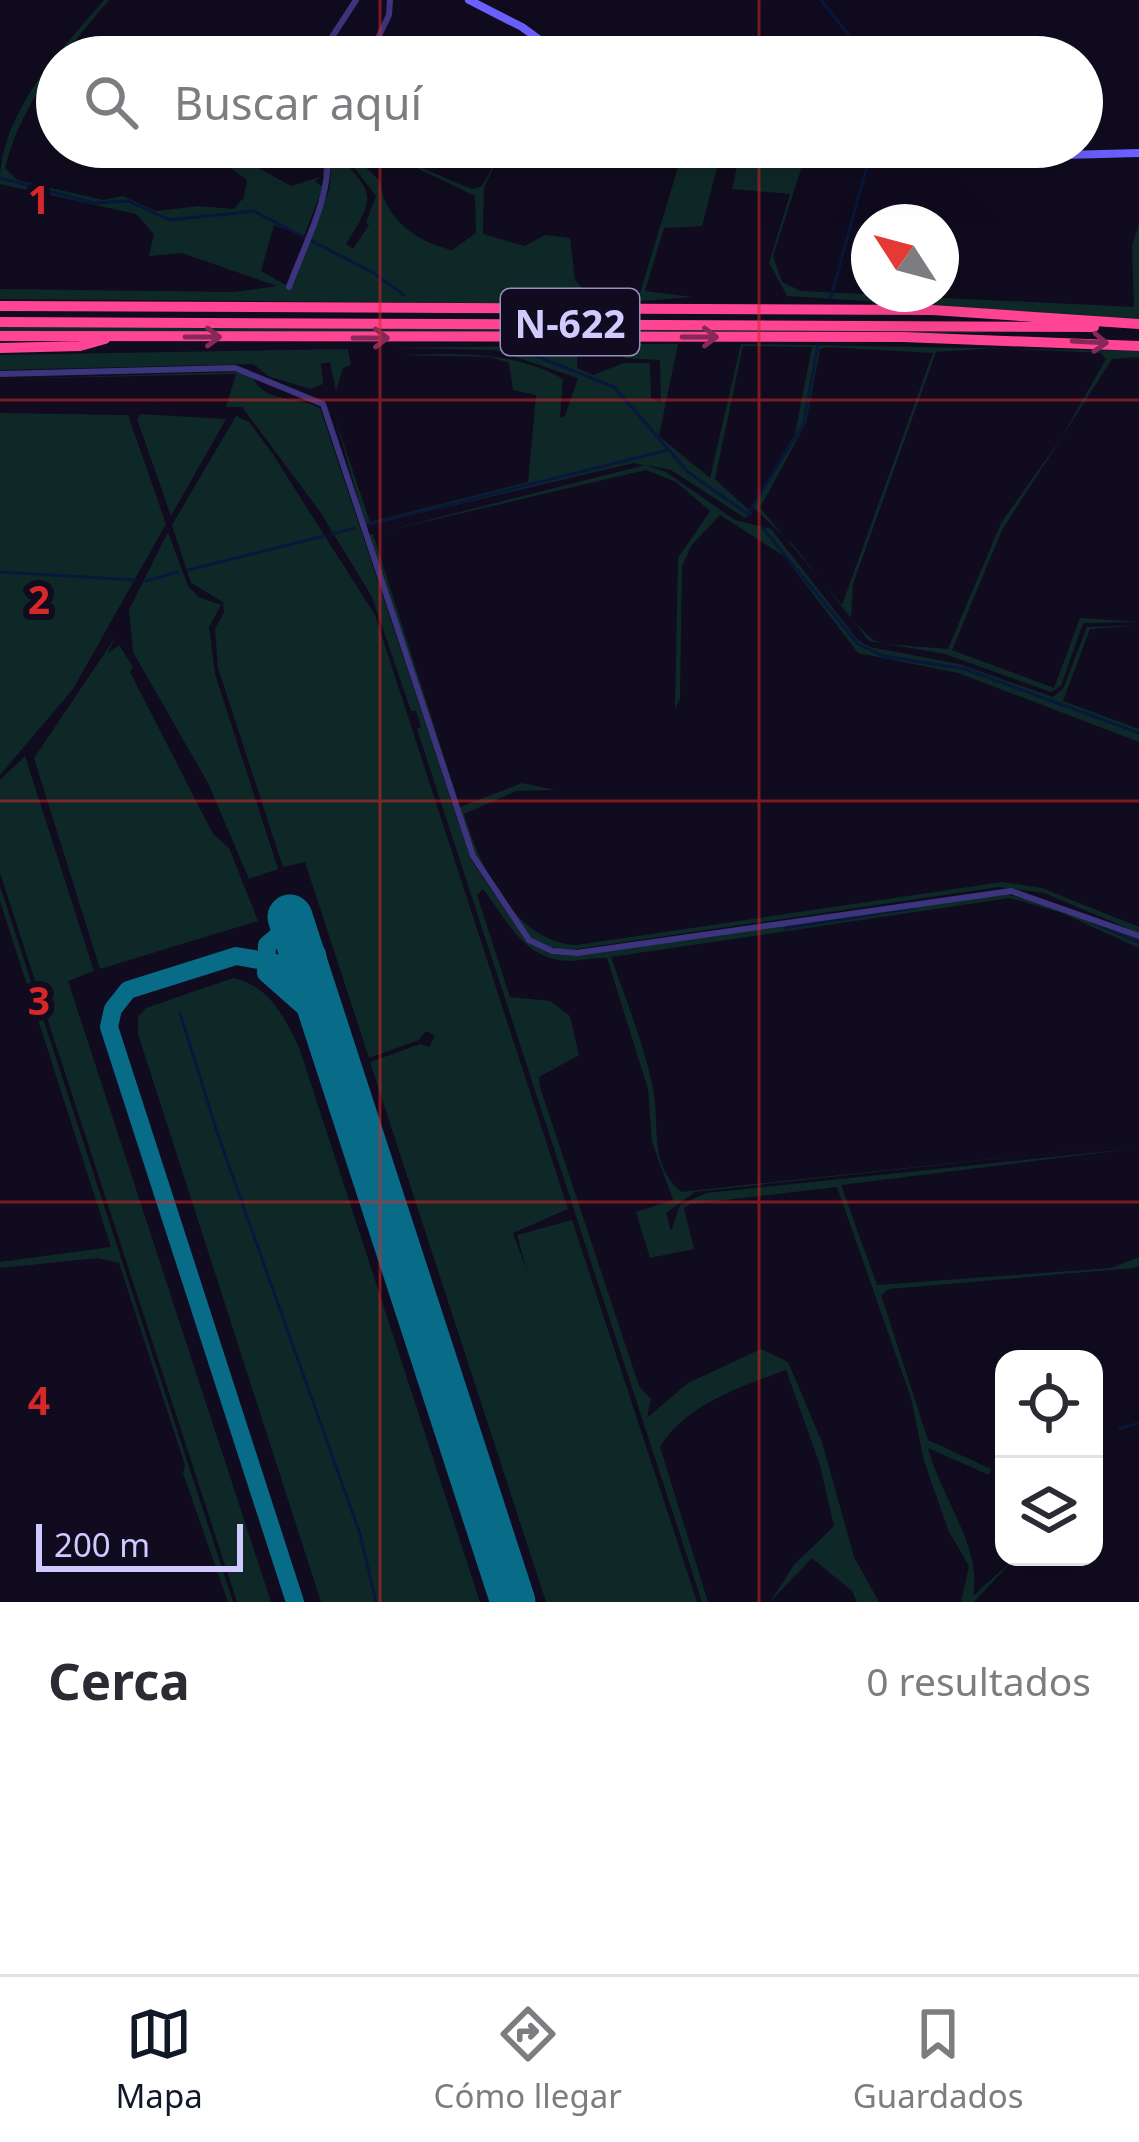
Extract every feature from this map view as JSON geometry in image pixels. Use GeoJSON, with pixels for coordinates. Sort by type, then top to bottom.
{"type":"FeatureCollection","features":[{"type":"Feature","properties":{"kind":"highway"},"geometry":{"type":"LineString","coordinates":[[0,308],[954,310],[1139,327]]}},
{"type":"Feature","properties":{"kind":"highway","name":"N-622"},"geometry":{"type":"LineString","coordinates":[[0,322],[1139,327]]}},
{"type":"Feature","properties":{"kind":"highway","name":"N-622"},"geometry":{"type":"LineString","coordinates":[[0,336],[1022,338],[1139,346]]}},
{"type":"Feature","properties":{"kind":"highway"},"geometry":{"type":"LineString","coordinates":[[0,348],[80,346],[119,336]]}},
{"type":"Feature","properties":{"kind":"street"},"geometry":{"type":"LineString","coordinates":[[333,36],[356,0]]}},
{"type":"Feature","properties":{"kind":"street"},"geometry":{"type":"LineString","coordinates":[[379,36],[390,0]]}},
{"type":"Feature","properties":{"kind":"street"},"geometry":{"type":"LineString","coordinates":[[469,0],[534,36]]}},
{"type":"Feature","properties":{"kind":"street"},"geometry":{"type":"LineString","coordinates":[[1103,154],[1139,153]]}},
{"type":"Feature","properties":{"kind":"street"},"geometry":{"type":"LineString","coordinates":[[289,286],[330,168]]}},
{"type":"Feature","properties":{"kind":"street"},"geometry":{"type":"LineString","coordinates":[[0,374],[235,368],[323,404],[462,831],[510,918],[542,948],[577,952],[1011,891],[1139,936]]}},
{"type":"Feature","properties":{"kind":"green space"},"geometry":{"type":"Polygon","coordinates":[[[104,0],[109,0],[79,36],[74,36],[104,0]]]}},
{"type":"Feature","properties":{"kind":"green space"},"geometry":{"type":"Polygon","coordinates":[[[36,84],[36,95],[5,168],[17,180],[103,200],[123,196],[156,211],[199,206],[234,209],[244,197],[247,180],[231,168],[258,168],[291,186],[322,176],[315,181],[323,187],[304,236],[274,225],[261,271],[291,288],[329,190],[331,168],[350,168],[367,194],[364,214],[346,244],[353,249],[369,225],[366,222],[376,196],[354,168],[366,168],[380,181],[388,206],[404,226],[452,250],[476,233],[475,196],[417,168],[472,189],[482,186],[493,168],[484,188],[483,234],[524,246],[545,235],[570,238],[575,280],[583,289],[640,293],[678,168],[717,168],[702,226],[664,228],[645,291],[693,297],[604,304],[0,299],[0,289],[234,292],[277,286],[182,253],[149,256],[154,234],[136,214],[0,184],[10,132],[36,84]]]}},
{"type":"Feature","properties":{"kind":"green space"},"geometry":{"type":"Polygon","coordinates":[[[737,168],[801,168],[773,256],[782,282],[801,291],[851,293],[851,300],[787,296],[769,263],[790,194],[732,189],[737,168]]]}},
{"type":"Feature","properties":{"kind":"green space"},"geometry":{"type":"Polygon","coordinates":[[[1139,224],[1139,319],[959,307],[959,299],[1134,307],[1132,246],[1139,224]]]}},
{"type":"Feature","properties":{"kind":"green space"},"geometry":{"type":"Polygon","coordinates":[[[0,326],[1010,328],[980,333],[0,333],[0,326]]]}},
{"type":"Feature","properties":{"kind":"green space"},"geometry":{"type":"Polygon","coordinates":[[[625,344],[678,344],[659,436],[710,478],[741,344],[990,348],[936,352],[853,584],[851,618],[823,582],[842,605],[933,353],[820,349],[806,423],[760,508],[785,537],[752,506],[795,434],[812,347],[743,346],[715,479],[752,513],[745,518],[671,470],[634,463],[366,526],[335,418],[370,522],[528,482],[536,395],[513,390],[509,363],[491,357],[395,355],[481,355],[522,362],[543,369],[563,379],[560,418],[565,416],[578,378],[495,350],[391,348],[584,345],[578,347],[577,368],[593,375],[624,363],[650,363],[651,398],[661,403],[660,360],[623,358],[625,344]]]}},
{"type":"Feature","properties":{"kind":"green space"},"geometry":{"type":"Polygon","coordinates":[[[348,349],[351,365],[343,368],[336,391],[330,362],[321,364],[323,384],[310,389],[268,376],[253,364],[0,370],[0,355],[348,349]]]}},
{"type":"Feature","properties":{"kind":"green space"},"geometry":{"type":"Polygon","coordinates":[[[1012,349],[1139,351],[1139,357],[1112,359],[1002,530],[952,650],[1054,688],[1080,618],[1139,622],[1083,623],[1061,686],[1051,692],[945,654],[887,644],[948,649],[1001,523],[1061,438],[1106,359],[1101,353],[1012,349]]]}},
{"type":"Feature","properties":{"kind":"green space"},"geometry":{"type":"Polygon","coordinates":[[[234,372],[252,375],[271,395],[320,408],[471,860],[526,941],[550,954],[576,956],[1002,893],[1074,912],[1139,940],[1139,948],[1062,913],[1010,898],[611,957],[650,1077],[660,1159],[681,1192],[1139,1143],[695,1192],[666,1213],[671,1231],[680,1205],[706,1193],[1139,1148],[841,1185],[877,1285],[1111,1268],[1139,1257],[1139,1266],[1133,1268],[889,1289],[881,1295],[928,1440],[991,1469],[989,1475],[928,1448],[972,1559],[973,1596],[1008,1566],[974,1602],[961,1602],[969,1566],[949,1532],[924,1461],[911,1398],[837,1187],[690,1204],[684,1208],[694,1249],[650,1258],[636,1212],[673,1200],[652,1142],[648,1089],[607,958],[569,961],[540,954],[518,936],[483,889],[477,895],[510,997],[550,1001],[570,1016],[579,1055],[539,1077],[540,1087],[639,1386],[651,1399],[647,1418],[688,1383],[761,1349],[788,1362],[822,1442],[854,1557],[879,1602],[857,1602],[852,1591],[812,1558],[770,1602],[794,1565],[834,1526],[820,1465],[786,1370],[699,1408],[660,1447],[708,1602],[702,1602],[417,729],[421,727],[416,711],[411,711],[372,597],[321,513],[242,407],[17,410],[226,407],[236,374],[0,379],[234,372]]]}},
{"type":"Feature","properties":{"kind":"green space"},"geometry":{"type":"Polygon","coordinates":[[[0,413],[128,415],[166,524],[73,689],[0,775],[0,413]]]}},
{"type":"Feature","properties":{"kind":"green space"},"geometry":{"type":"Polygon","coordinates":[[[140,414],[226,419],[171,516],[137,419],[140,414]]]}},
{"type":"Feature","properties":{"kind":"green space"},"geometry":{"type":"Polygon","coordinates":[[[236,416],[249,422],[272,453],[375,615],[568,1209],[513,1233],[527,1271],[517,1235],[572,1220],[697,1602],[546,1602],[370,1062],[420,1044],[429,1047],[435,1036],[426,1031],[419,1040],[369,1058],[305,862],[283,867],[218,668],[215,629],[224,612],[223,602],[191,583],[172,525],[236,416]]]}},
{"type":"Feature","properties":{"kind":"green space"},"geometry":{"type":"Polygon","coordinates":[[[645,465],[666,472],[735,520],[771,529],[858,640],[870,647],[959,664],[1053,697],[1063,689],[1087,627],[1139,625],[1090,629],[1063,701],[1139,729],[1139,742],[958,673],[858,653],[784,556],[720,515],[691,546],[682,567],[680,699],[675,709],[678,558],[710,511],[676,482],[646,470],[373,534],[460,807],[522,783],[555,790],[516,791],[464,814],[490,878],[518,916],[555,941],[577,945],[1002,882],[1042,888],[1139,927],[1139,933],[1044,893],[999,887],[571,950],[548,946],[528,935],[502,902],[477,857],[454,804],[369,535],[645,465]]]}},
{"type":"Feature","properties":{"kind":"green space"},"geometry":{"type":"Polygon","coordinates":[[[168,532],[188,586],[199,597],[221,605],[209,627],[215,674],[278,869],[249,879],[208,783],[133,652],[129,610],[168,532]]]}},
{"type":"Feature","properties":{"kind":"green space"},"geometry":{"type":"Polygon","coordinates":[[[117,635],[107,654],[119,645],[133,667],[130,672],[213,834],[229,848],[258,921],[100,969],[34,758],[117,635]]]}},
{"type":"Feature","properties":{"kind":"green space"},"geometry":{"type":"Polygon","coordinates":[[[25,756],[94,971],[68,981],[271,1602],[237,1602],[0,873],[0,780],[25,756]]]}},
{"type":"Feature","properties":{"kind":"green space"},"geometry":{"type":"Polygon","coordinates":[[[0,886],[233,1602],[228,1602],[183,1473],[185,1465],[119,1263],[98,1258],[0,1268],[0,1262],[111,1247],[0,901],[0,886]]]}},
{"type":"Feature","properties":{"kind":"green space"},"geometry":{"type":"Polygon","coordinates":[[[233,978],[266,995],[299,1047],[480,1602],[321,1602],[138,1034],[138,1017],[146,1008],[233,978]]]}},
{"type":"Feature","properties":{"kind":"waterway"},"geometry":{"type":"LineString","coordinates":[[821,0],[849,36]]}},
{"type":"Feature","properties":{"kind":"waterway"},"geometry":{"type":"LineString","coordinates":[[831,297],[866,168]]}},
{"type":"Feature","properties":{"kind":"waterway"},"geometry":{"type":"LineString","coordinates":[[0,178],[94,203],[128,201],[170,220],[254,211],[372,272],[404,295]]}},
{"type":"Feature","properties":{"kind":"waterway"},"geometry":{"type":"LineString","coordinates":[[749,512],[803,425],[818,345]]}},
{"type":"Feature","properties":{"kind":"waterway"},"geometry":{"type":"LineString","coordinates":[[523,351],[614,387],[688,472],[749,515]]}},
{"type":"Feature","properties":{"kind":"waterway"},"geometry":{"type":"LineString","coordinates":[[367,525],[668,450]]}},
{"type":"Feature","properties":{"kind":"waterway"},"geometry":{"type":"LineString","coordinates":[[761,526],[858,644],[883,656],[965,669],[1139,733]]}},
{"type":"Feature","properties":{"kind":"waterway"},"geometry":{"type":"LineString","coordinates":[[332,534],[354,528]]}},
{"type":"Feature","properties":{"kind":"waterway"},"geometry":{"type":"LineString","coordinates":[[188,570],[324,536]]}},
{"type":"Feature","properties":{"kind":"waterway"},"geometry":{"type":"LineString","coordinates":[[0,572],[135,580]]}},
{"type":"Feature","properties":{"kind":"waterway"},"geometry":{"type":"LineString","coordinates":[[146,581],[178,572]]}},
{"type":"Feature","properties":{"kind":"waterway"},"geometry":{"type":"LineString","coordinates":[[785,928],[914,908]]}},
{"type":"Feature","properties":{"kind":"waterway"},"geometry":{"type":"LineString","coordinates":[[1092,922],[1139,943]]}},
{"type":"Feature","properties":{"kind":"waterway"},"geometry":{"type":"LineString","coordinates":[[180,1013],[218,1135],[360,1534],[376,1602]]}},
{"type":"Feature","properties":{"kind":"waterway"},"geometry":{"type":"LineString","coordinates":[[1119,1429],[1139,1423]]}},
{"type":"Feature","properties":{"kind":"taxiway"},"geometry":{"type":"LineString","coordinates":[[326,1026],[266,973],[267,945],[285,930],[304,931],[317,954],[333,1049]]}},
{"type":"Feature","properties":{"kind":"taxiway"},"geometry":{"type":"LineString","coordinates":[[295,1602],[109,1027],[113,1009],[128,990],[236,956],[276,963],[318,1002]]}},
{"type":"Feature","properties":{"kind":"runway"},"geometry":{"type":"LineString","coordinates":[[290,917],[513,1602]]}}]}
